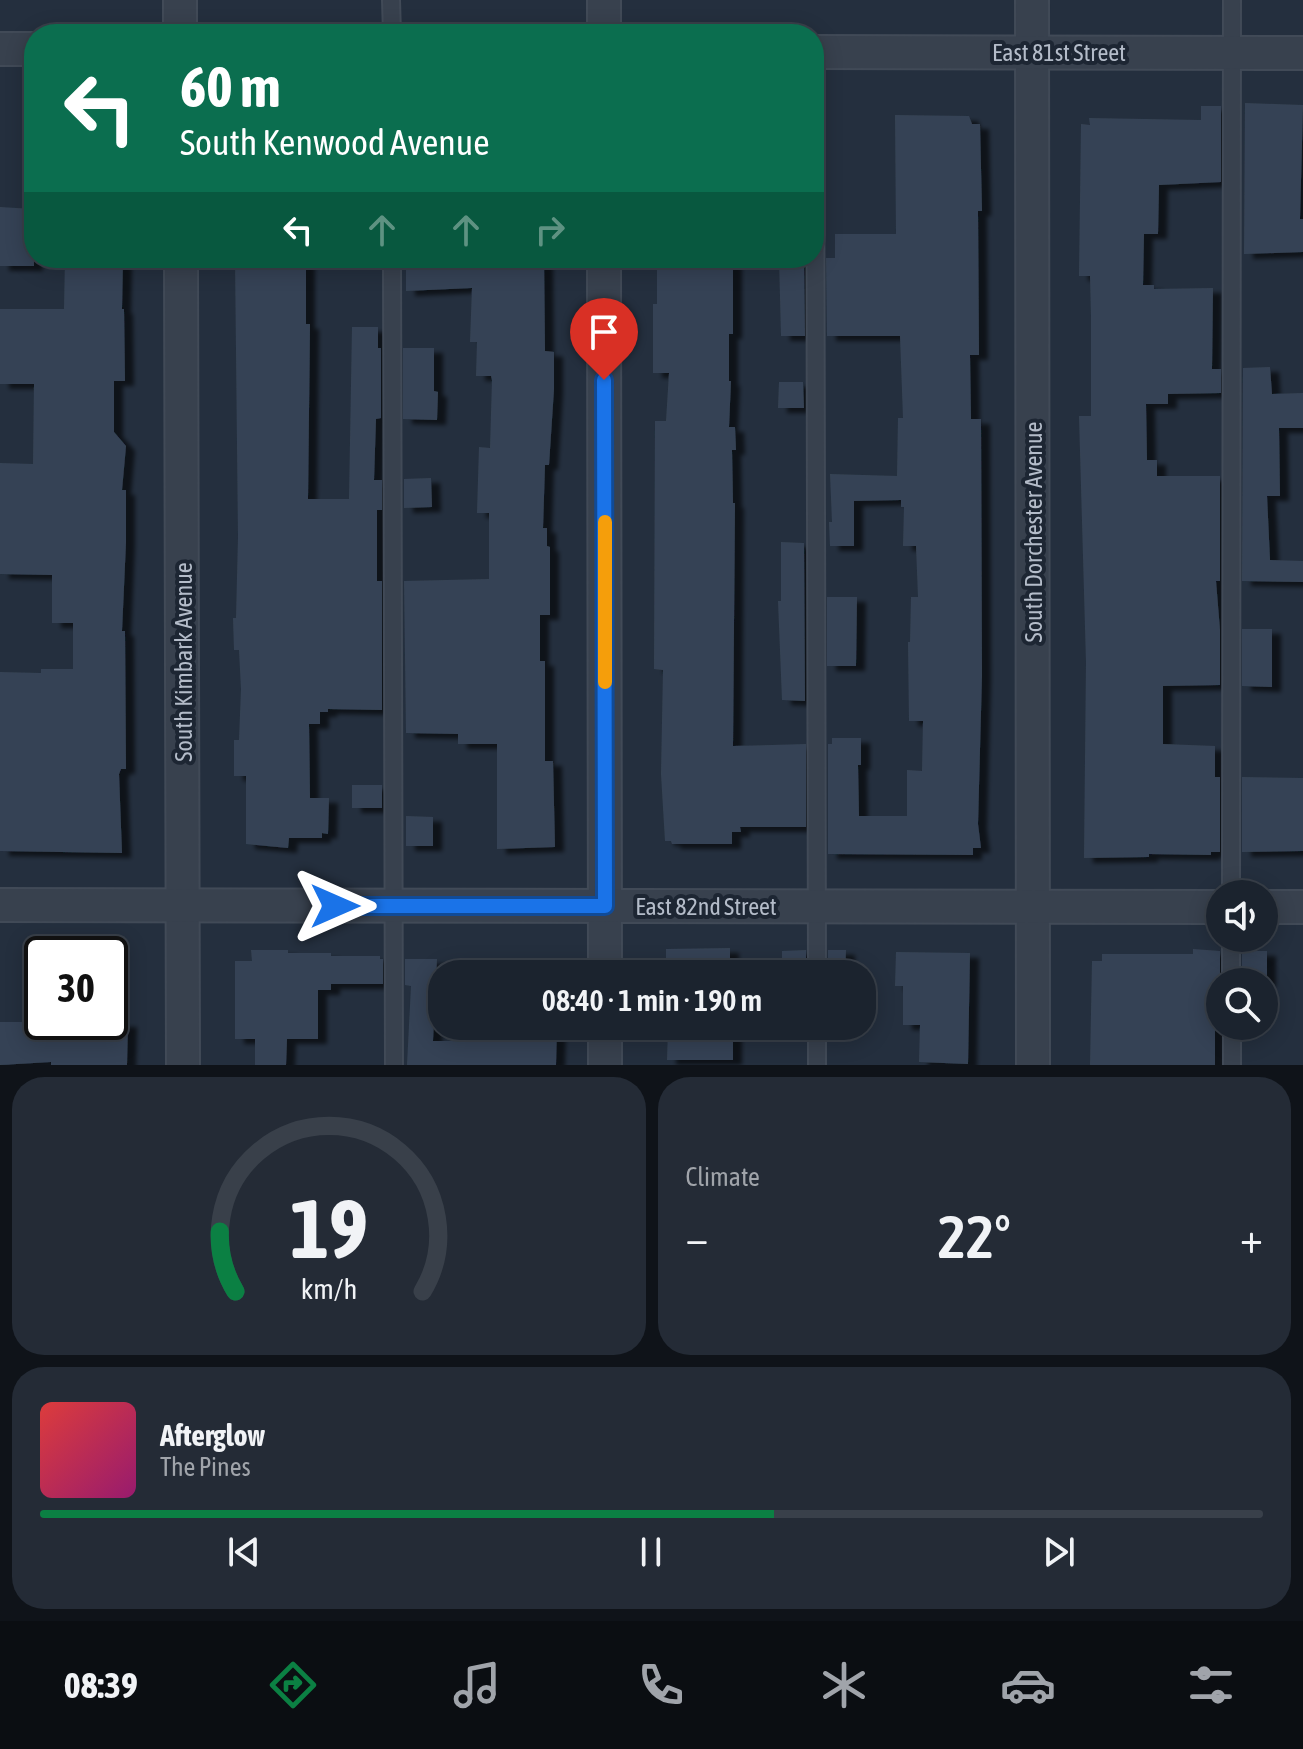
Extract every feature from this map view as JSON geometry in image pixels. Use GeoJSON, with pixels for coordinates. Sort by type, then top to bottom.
{"type":"FeatureCollection","features":[{"type":"Feature","properties":{"kind":"street"},"geometry":{"type":"LineString","coordinates":[[180,0],[180,24]]}},
{"type":"Feature","properties":{"kind":"street"},"geometry":{"type":"LineString","coordinates":[[604,0],[604,24]]}},
{"type":"Feature","properties":{"kind":"street","name":"South Dorchester Avenue"},"geometry":{"type":"LineString","coordinates":[[1032,0],[1033,1065]]}},
{"type":"Feature","properties":{"kind":"street"},"geometry":{"type":"LineString","coordinates":[[0,49],[24,49]]}},
{"type":"Feature","properties":{"kind":"street","name":"East 81st Street"},"geometry":{"type":"LineString","coordinates":[[824,52],[1303,53]]}},
{"type":"Feature","properties":{"kind":"street","name":"South Kimbark Avenue"},"geometry":{"type":"LineString","coordinates":[[181,268],[183,1065]]}},
{"type":"Feature","properties":{"kind":"street"},"geometry":{"type":"LineString","coordinates":[[604,268],[605,960]]}},
{"type":"Feature","properties":{"kind":"street","name":"East 82nd Street"},"geometry":{"type":"LineString","coordinates":[[0,905],[1206,907]]}},
{"type":"Feature","properties":{"kind":"street"},"geometry":{"type":"LineString","coordinates":[[1278,907],[1303,907]]}},
{"type":"Feature","properties":{"kind":"street"},"geometry":{"type":"LineString","coordinates":[[605,1040],[605,1065]]}},
{"type":"Feature","properties":{"kind":"lane"},"geometry":{"type":"LineString","coordinates":[[391,0],[392,24]]}},
{"type":"Feature","properties":{"kind":"lane"},"geometry":{"type":"LineString","coordinates":[[1231,880],[1232,0]]}},
{"type":"Feature","properties":{"kind":"lane"},"geometry":{"type":"LineString","coordinates":[[392,268],[394,1065]]}},
{"type":"Feature","properties":{"kind":"lane"},"geometry":{"type":"LineString","coordinates":[[815,268],[817,960]]}},
{"type":"Feature","properties":{"kind":"lane"},"geometry":{"type":"LineString","coordinates":[[817,1040],[817,1065]]}},
{"type":"Feature","properties":{"kind":"lane"},"geometry":{"type":"LineString","coordinates":[[1232,1040],[1232,1065]]}},
{"type":"Feature","properties":{"kind":"building"},"geometry":{"type":"Polygon","coordinates":[[[1245,103],[1303,105],[1300,219],[1303,219],[1303,252],[1244,254],[1245,103]]]}},
{"type":"Feature","properties":{"kind":"building"},"geometry":{"type":"Polygon","coordinates":[[[1201,106],[1221,106],[1221,182],[1159,185],[1158,234],[1144,234],[1143,285],[1154,285],[1154,289],[1213,288],[1212,369],[1221,369],[1221,393],[1168,394],[1168,404],[1146,404],[1147,460],[1157,460],[1157,476],[1220,476],[1220,581],[1216,581],[1220,685],[1163,686],[1163,744],[1215,746],[1215,777],[1220,777],[1220,852],[1211,852],[1211,855],[1149,854],[1149,857],[1084,858],[1086,662],[1079,416],[1091,416],[1091,317],[1090,276],[1079,276],[1081,124],[1090,125],[1089,118],[1201,120],[1201,106]]]}},
{"type":"Feature","properties":{"kind":"building"},"geometry":{"type":"Polygon","coordinates":[[[895,115],[969,116],[972,124],[980,124],[979,355],[970,355],[971,419],[981,419],[982,675],[978,824],[981,848],[973,848],[973,855],[828,854],[828,744],[832,744],[832,738],[861,738],[859,816],[907,816],[907,770],[922,771],[923,721],[909,721],[911,597],[918,597],[916,546],[903,546],[904,507],[901,507],[901,500],[854,501],[854,546],[830,546],[829,522],[832,522],[830,474],[897,476],[898,418],[903,418],[900,336],[827,336],[826,258],[835,258],[835,234],[896,234],[895,115]]]}},
{"type":"Feature","properties":{"kind":"building"},"geometry":{"type":"Polygon","coordinates":[[[0,207],[24,208],[24,266],[0,266],[0,207]]]}},
{"type":"Feature","properties":{"kind":"building"},"geometry":{"type":"Polygon","coordinates":[[[65,268],[123,268],[125,381],[114,381],[114,432],[126,446],[122,490],[126,490],[126,542],[122,631],[125,631],[126,769],[121,769],[119,774],[122,853],[0,851],[0,672],[41,673],[41,669],[73,669],[73,623],[52,623],[52,575],[0,574],[0,463],[33,464],[34,384],[0,384],[0,309],[64,309],[65,268]]]}},
{"type":"Feature","properties":{"kind":"building"},"geometry":{"type":"Polygon","coordinates":[[[235,268],[306,268],[306,324],[310,324],[308,499],[349,499],[352,327],[378,327],[381,418],[376,419],[374,480],[382,480],[382,510],[377,510],[377,581],[382,581],[382,710],[328,709],[328,712],[320,712],[320,724],[309,724],[310,798],[329,798],[328,834],[322,833],[322,838],[289,838],[288,848],[246,844],[246,776],[234,776],[234,740],[239,740],[241,689],[239,650],[234,650],[233,618],[236,618],[235,268]]]}},
{"type":"Feature","properties":{"kind":"building"},"geometry":{"type":"Polygon","coordinates":[[[406,268],[544,268],[545,351],[554,352],[554,389],[549,465],[545,465],[543,528],[547,528],[547,546],[550,547],[550,615],[540,615],[540,661],[545,661],[545,761],[553,761],[555,847],[497,849],[497,744],[458,744],[458,734],[406,733],[404,581],[489,579],[489,513],[477,513],[479,447],[490,448],[492,380],[491,376],[476,376],[477,342],[470,342],[472,288],[406,291],[406,268]]]}},
{"type":"Feature","properties":{"kind":"building"},"geometry":{"type":"Polygon","coordinates":[[[657,268],[733,268],[729,427],[735,427],[736,450],[732,450],[735,503],[733,746],[806,744],[806,827],[740,827],[741,832],[732,832],[732,844],[672,844],[665,841],[661,774],[663,670],[654,669],[655,421],[666,421],[669,373],[653,373],[653,304],[657,304],[657,268]]]}},
{"type":"Feature","properties":{"kind":"building"},"geometry":{"type":"Polygon","coordinates":[[[779,268],[804,268],[805,336],[781,336],[779,268]]]}},
{"type":"Feature","properties":{"kind":"building"},"geometry":{"type":"Polygon","coordinates":[[[403,348],[434,348],[437,420],[403,419],[403,348]]]}},
{"type":"Feature","properties":{"kind":"building"},"geometry":{"type":"Polygon","coordinates":[[[1270,367],[1272,394],[1303,393],[1303,428],[1279,428],[1280,496],[1267,496],[1270,560],[1303,561],[1303,582],[1242,581],[1243,368],[1270,367]]]}},
{"type":"Feature","properties":{"kind":"building"},"geometry":{"type":"Polygon","coordinates":[[[779,382],[803,382],[804,408],[778,408],[779,382]]]}},
{"type":"Feature","properties":{"kind":"building"},"geometry":{"type":"Polygon","coordinates":[[[431,478],[432,507],[404,508],[404,479],[431,478]]]}},
{"type":"Feature","properties":{"kind":"building"},"geometry":{"type":"Polygon","coordinates":[[[781,542],[804,543],[805,701],[782,700],[778,601],[781,601],[781,542]]]}},
{"type":"Feature","properties":{"kind":"building"},"geometry":{"type":"Polygon","coordinates":[[[827,597],[857,597],[856,666],[827,666],[827,597]]]}},
{"type":"Feature","properties":{"kind":"building"},"geometry":{"type":"Polygon","coordinates":[[[1242,629],[1272,629],[1272,687],[1242,686],[1242,629]]]}},
{"type":"Feature","properties":{"kind":"building"},"geometry":{"type":"Polygon","coordinates":[[[1242,777],[1303,778],[1303,851],[1242,852],[1242,777]]]}},
{"type":"Feature","properties":{"kind":"building"},"geometry":{"type":"Polygon","coordinates":[[[352,785],[382,785],[382,808],[352,808],[352,785]]]}},
{"type":"Feature","properties":{"kind":"building"},"geometry":{"type":"Polygon","coordinates":[[[406,816],[433,817],[433,846],[406,846],[406,816]]]}},
{"type":"Feature","properties":{"kind":"building"},"geometry":{"type":"Polygon","coordinates":[[[730,948],[730,960],[666,960],[666,949],[730,948]]]}},
{"type":"Feature","properties":{"kind":"building"},"geometry":{"type":"Polygon","coordinates":[[[1193,949],[1220,952],[1220,968],[1206,968],[1206,1040],[1215,1040],[1215,1065],[1090,1065],[1092,961],[1102,961],[1102,954],[1193,954],[1193,949]]]}},
{"type":"Feature","properties":{"kind":"building"},"geometry":{"type":"Polygon","coordinates":[[[251,950],[380,956],[383,959],[383,984],[331,984],[331,990],[318,990],[318,1039],[287,1039],[286,1065],[255,1065],[255,1039],[235,1039],[235,961],[252,961],[251,950]]]}},
{"type":"Feature","properties":{"kind":"building"},"geometry":{"type":"Polygon","coordinates":[[[806,950],[806,960],[782,960],[782,951],[806,950]]]}},
{"type":"Feature","properties":{"kind":"building"},"geometry":{"type":"Polygon","coordinates":[[[828,950],[846,950],[846,960],[828,960],[828,950]]]}},
{"type":"Feature","properties":{"kind":"building"},"geometry":{"type":"Polygon","coordinates":[[[896,952],[970,953],[968,1064],[919,1062],[920,1025],[903,1025],[903,986],[895,986],[896,952]]]}},
{"type":"Feature","properties":{"kind":"building"},"geometry":{"type":"Polygon","coordinates":[[[1242,952],[1267,952],[1267,968],[1242,968],[1242,952]]]}},
{"type":"Feature","properties":{"kind":"building"},"geometry":{"type":"Polygon","coordinates":[[[405,959],[437,959],[428,960],[428,1040],[557,1040],[556,1065],[407,1065],[411,986],[405,985],[405,959]]]}},
{"type":"Feature","properties":{"kind":"building"},"geometry":{"type":"Polygon","coordinates":[[[0,1022],[24,1022],[24,1040],[128,1040],[127,1065],[51,1065],[51,1062],[0,1065],[0,1022]]]}},
{"type":"Feature","properties":{"kind":"building"},"geometry":{"type":"Polygon","coordinates":[[[668,1040],[733,1040],[733,1060],[667,1060],[668,1040]]]}},
{"type":"Feature","properties":{"kind":"slow traffic"},"geometry":{"type":"LineString","coordinates":[[605,522],[605,682]]}},
{"type":"Feature","properties":{"kind":"route"},"geometry":{"type":"LineString","coordinates":[[335,906],[605,906],[604,380]]}}]}
